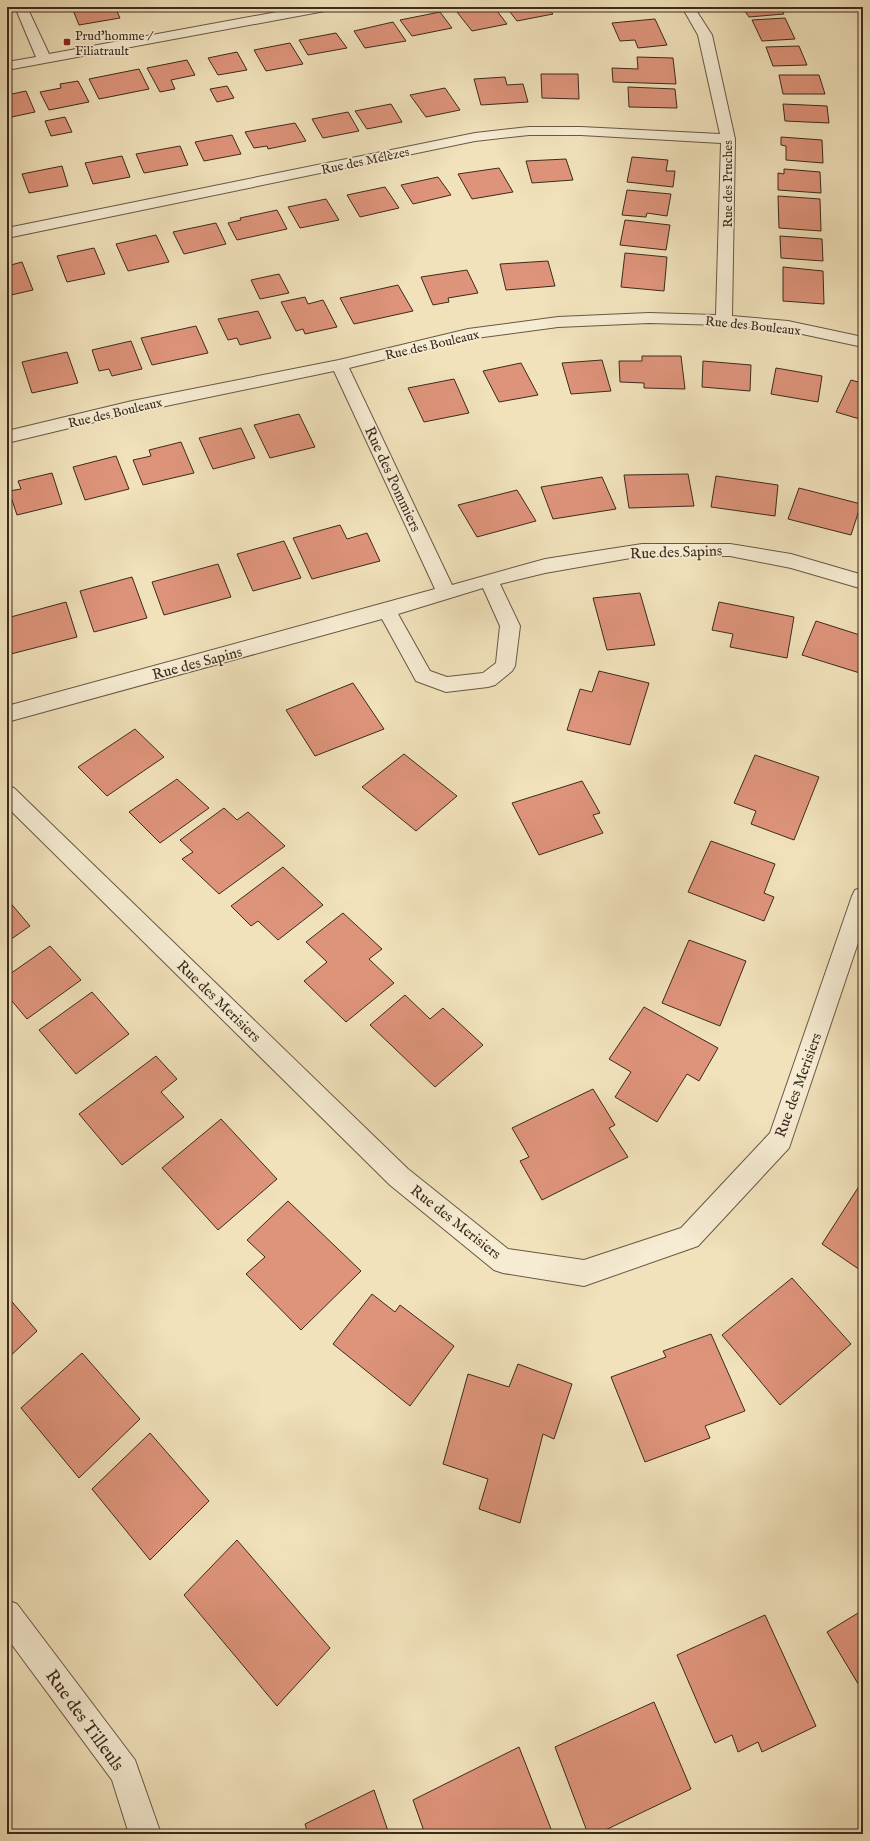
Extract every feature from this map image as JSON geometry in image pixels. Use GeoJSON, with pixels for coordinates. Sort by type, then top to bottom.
{"type":"FeatureCollection","features":[{"type":"Feature","properties":{"kind":"street"},"geometry":{"type":"LineString","coordinates":[[21,7],[44,59]]}},
{"type":"Feature","properties":{"kind":"street"},"geometry":{"type":"LineString","coordinates":[[7,66],[325,7]]}},
{"type":"Feature","properties":{"kind":"street","name":"Rue des Pruches"},"geometry":{"type":"LineString","coordinates":[[688,7],[705,35],[728,139],[724,320]]}},
{"type":"Feature","properties":{"kind":"street","name":"Rue des Mélèzes"},"geometry":{"type":"LineString","coordinates":[[7,233],[475,137],[529,131],[581,131],[728,139]]}},
{"type":"Feature","properties":{"kind":"street","name":"Rue des Bouleaux"},"geometry":{"type":"LineString","coordinates":[[7,437],[132,407],[340,365],[468,334],[558,322],[649,318],[724,320],[788,326],[863,342]]}},
{"type":"Feature","properties":{"kind":"street","name":"Rue des Pommiers"},"geometry":{"type":"LineString","coordinates":[[340,365],[446,592]]}},
{"type":"Feature","properties":{"kind":"street","name":"Rue des Sapins"},"geometry":{"type":"LineString","coordinates":[[7,714],[387,611],[489,580],[545,566],[642,550],[730,550],[791,561],[863,582]]}},
{"type":"Feature","properties":{"kind":"street"},"geometry":{"type":"LineString","coordinates":[[387,611],[423,676],[446,685],[488,680],[505,666],[510,626],[489,580]]}},
{"type":"Feature","properties":{"kind":"street","name":"Rue des Merisiers"},"geometry":{"type":"LineString","coordinates":[[7,794],[399,1177],[503,1260],[584,1272],[688,1237],[780,1140],[863,896]]}},
{"type":"Feature","properties":{"kind":"street","name":"Rue des Tilleuls"},"geometry":{"type":"LineString","coordinates":[[7,1614],[124,1771],[145,1834]]}},
{"type":"Feature","properties":{"kind":"building"},"geometry":{"type":"Polygon","coordinates":[[[89,7],[115,7],[120,18],[79,25],[73,10],[89,7]]]}},
{"type":"Feature","properties":{"kind":"building"},"geometry":{"type":"Polygon","coordinates":[[[483,7],[494,7],[507,24],[472,31],[457,12],[483,7]]]}},
{"type":"Feature","properties":{"kind":"building"},"geometry":{"type":"Polygon","coordinates":[[[506,7],[547,7],[553,14],[517,21],[506,7]]]}},
{"type":"Feature","properties":{"kind":"building"},"geometry":{"type":"Polygon","coordinates":[[[742,7],[780,7],[784,14],[749,17],[742,7]]]}},
{"type":"Feature","properties":{"kind":"building"},"geometry":{"type":"Polygon","coordinates":[[[440,12],[452,28],[412,36],[400,20],[440,12]]]}},
{"type":"Feature","properties":{"kind":"building"},"geometry":{"type":"Polygon","coordinates":[[[785,18],[795,39],[762,41],[752,20],[785,18]]]}},
{"type":"Feature","properties":{"kind":"building"},"geometry":{"type":"Polygon","coordinates":[[[655,19],[667,45],[638,48],[635,40],[620,41],[612,23],[655,19]]]}},
{"type":"Feature","properties":{"kind":"building"},"geometry":{"type":"Polygon","coordinates":[[[393,22],[406,41],[365,48],[354,31],[393,22]]]}},
{"type":"Feature","properties":{"kind":"building"},"geometry":{"type":"Polygon","coordinates":[[[336,33],[347,48],[308,55],[299,40],[336,33]]]}},
{"type":"Feature","properties":{"kind":"building"},"geometry":{"type":"Polygon","coordinates":[[[290,43],[303,64],[266,71],[254,50],[290,43]]]}},
{"type":"Feature","properties":{"kind":"building"},"geometry":{"type":"Polygon","coordinates":[[[799,46],[807,65],[773,66],[766,47],[799,46]]]}},
{"type":"Feature","properties":{"kind":"building"},"geometry":{"type":"Polygon","coordinates":[[[237,52],[247,70],[218,75],[208,58],[237,52]]]}},
{"type":"Feature","properties":{"kind":"building"},"geometry":{"type":"Polygon","coordinates":[[[637,57],[673,58],[676,84],[613,82],[612,68],[638,69],[637,57]]]}},
{"type":"Feature","properties":{"kind":"building"},"geometry":{"type":"Polygon","coordinates":[[[187,60],[195,75],[171,80],[175,89],[160,92],[147,68],[187,60]]]}},
{"type":"Feature","properties":{"kind":"building"},"geometry":{"type":"Polygon","coordinates":[[[139,69],[149,89],[99,99],[89,79],[139,69]]]}},
{"type":"Feature","properties":{"kind":"building"},"geometry":{"type":"Polygon","coordinates":[[[541,74],[578,74],[579,99],[542,98],[541,74]]]}},
{"type":"Feature","properties":{"kind":"building"},"geometry":{"type":"Polygon","coordinates":[[[779,75],[819,75],[825,94],[783,94],[779,75]]]}},
{"type":"Feature","properties":{"kind":"building"},"geometry":{"type":"Polygon","coordinates":[[[505,77],[507,85],[523,84],[528,102],[481,105],[474,79],[505,77]]]}},
{"type":"Feature","properties":{"kind":"building"},"geometry":{"type":"Polygon","coordinates":[[[78,81],[89,102],[49,110],[40,92],[61,88],[60,84],[78,81]]]}},
{"type":"Feature","properties":{"kind":"building"},"geometry":{"type":"Polygon","coordinates":[[[227,86],[234,98],[217,102],[210,89],[227,86]]]}},
{"type":"Feature","properties":{"kind":"building"},"geometry":{"type":"Polygon","coordinates":[[[628,87],[675,89],[677,108],[629,107],[628,87]]]}},
{"type":"Feature","properties":{"kind":"building"},"geometry":{"type":"Polygon","coordinates":[[[445,88],[460,110],[426,117],[410,95],[445,88]]]}},
{"type":"Feature","properties":{"kind":"building"},"geometry":{"type":"Polygon","coordinates":[[[26,91],[35,112],[7,118],[7,95],[26,91]]]}},
{"type":"Feature","properties":{"kind":"building"},"geometry":{"type":"Polygon","coordinates":[[[391,104],[402,122],[367,129],[355,111],[391,104]]]}},
{"type":"Feature","properties":{"kind":"building"},"geometry":{"type":"Polygon","coordinates":[[[783,104],[827,106],[829,123],[785,121],[783,104]]]}},
{"type":"Feature","properties":{"kind":"building"},"geometry":{"type":"Polygon","coordinates":[[[348,112],[359,131],[323,138],[312,119],[348,112]]]}},
{"type":"Feature","properties":{"kind":"building"},"geometry":{"type":"Polygon","coordinates":[[[65,117],[72,132],[51,136],[45,121],[65,117]]]}},
{"type":"Feature","properties":{"kind":"building"},"geometry":{"type":"Polygon","coordinates":[[[295,123],[306,141],[268,149],[267,146],[254,148],[245,132],[295,123]]]}},
{"type":"Feature","properties":{"kind":"building"},"geometry":{"type":"Polygon","coordinates":[[[232,135],[241,154],[204,161],[195,142],[232,135]]]}},
{"type":"Feature","properties":{"kind":"building"},"geometry":{"type":"Polygon","coordinates":[[[781,137],[822,140],[823,163],[786,160],[786,146],[781,145],[781,137]]]}},
{"type":"Feature","properties":{"kind":"building"},"geometry":{"type":"Polygon","coordinates":[[[180,146],[188,165],[144,173],[136,154],[180,146]]]}},
{"type":"Feature","properties":{"kind":"building"},"geometry":{"type":"Polygon","coordinates":[[[122,156],[130,177],[93,184],[85,163],[122,156]]]}},
{"type":"Feature","properties":{"kind":"building"},"geometry":{"type":"Polygon","coordinates":[[[632,157],[668,160],[666,171],[675,171],[673,187],[627,182],[632,157]]]}},
{"type":"Feature","properties":{"kind":"building"},"geometry":{"type":"Polygon","coordinates":[[[566,159],[573,180],[532,183],[526,161],[566,159]]]}},
{"type":"Feature","properties":{"kind":"building"},"geometry":{"type":"Polygon","coordinates":[[[62,166],[68,186],[29,193],[22,174],[62,166]]]}},
{"type":"Feature","properties":{"kind":"building"},"geometry":{"type":"Polygon","coordinates":[[[499,168],[513,192],[472,199],[458,174],[499,168]]]}},
{"type":"Feature","properties":{"kind":"building"},"geometry":{"type":"Polygon","coordinates":[[[784,169],[820,172],[821,193],[778,190],[778,173],[784,174],[784,169]]]}},
{"type":"Feature","properties":{"kind":"building"},"geometry":{"type":"Polygon","coordinates":[[[438,177],[451,195],[413,204],[401,185],[438,177]]]}},
{"type":"Feature","properties":{"kind":"building"},"geometry":{"type":"Polygon","coordinates":[[[385,187],[399,208],[360,217],[347,195],[385,187]]]}},
{"type":"Feature","properties":{"kind":"building"},"geometry":{"type":"Polygon","coordinates":[[[627,190],[671,194],[667,216],[647,213],[646,217],[622,215],[627,190]]]}},
{"type":"Feature","properties":{"kind":"building"},"geometry":{"type":"Polygon","coordinates":[[[778,196],[820,199],[821,231],[779,228],[778,196]]]}},
{"type":"Feature","properties":{"kind":"building"},"geometry":{"type":"Polygon","coordinates":[[[326,199],[339,220],[300,228],[288,207],[326,199]]]}},
{"type":"Feature","properties":{"kind":"building"},"geometry":{"type":"Polygon","coordinates":[[[277,210],[287,229],[237,240],[228,223],[241,220],[240,218],[277,210]]]}},
{"type":"Feature","properties":{"kind":"building"},"geometry":{"type":"Polygon","coordinates":[[[625,220],[670,225],[666,250],[620,245],[625,220]]]}},
{"type":"Feature","properties":{"kind":"building"},"geometry":{"type":"Polygon","coordinates":[[[216,223],[226,244],[184,254],[173,232],[216,223]]]}},
{"type":"Feature","properties":{"kind":"building"},"geometry":{"type":"Polygon","coordinates":[[[156,235],[169,262],[128,271],[116,244],[156,235]]]}},
{"type":"Feature","properties":{"kind":"building"},"geometry":{"type":"Polygon","coordinates":[[[780,236],[822,239],[823,261],[781,258],[780,236]]]}},
{"type":"Feature","properties":{"kind":"building"},"geometry":{"type":"Polygon","coordinates":[[[94,248],[105,274],[67,282],[57,256],[94,248]]]}},
{"type":"Feature","properties":{"kind":"building"},"geometry":{"type":"Polygon","coordinates":[[[625,253],[667,257],[664,291],[621,287],[625,253]]]}},
{"type":"Feature","properties":{"kind":"building"},"geometry":{"type":"Polygon","coordinates":[[[548,261],[555,286],[506,290],[500,264],[548,261]]]}},
{"type":"Feature","properties":{"kind":"building"},"geometry":{"type":"Polygon","coordinates":[[[22,262],[33,290],[7,296],[7,266],[22,262]]]}},
{"type":"Feature","properties":{"kind":"building"},"geometry":{"type":"Polygon","coordinates":[[[783,267],[823,271],[824,304],[783,301],[783,267]]]}},
{"type":"Feature","properties":{"kind":"building"},"geometry":{"type":"Polygon","coordinates":[[[467,270],[478,293],[448,298],[449,302],[433,305],[421,277],[467,270]]]}},
{"type":"Feature","properties":{"kind":"building"},"geometry":{"type":"Polygon","coordinates":[[[279,274],[289,293],[260,299],[251,280],[279,274]]]}},
{"type":"Feature","properties":{"kind":"building"},"geometry":{"type":"Polygon","coordinates":[[[398,285],[413,311],[354,324],[340,298],[398,285]]]}},
{"type":"Feature","properties":{"kind":"building"},"geometry":{"type":"Polygon","coordinates":[[[305,297],[308,304],[323,300],[337,327],[305,334],[303,329],[296,331],[281,302],[305,297]]]}},
{"type":"Feature","properties":{"kind":"building"},"geometry":{"type":"Polygon","coordinates":[[[258,311],[271,338],[240,345],[237,338],[228,340],[218,319],[258,311]]]}},
{"type":"Feature","properties":{"kind":"building"},"geometry":{"type":"Polygon","coordinates":[[[196,326],[208,353],[152,365],[141,338],[196,326]]]}},
{"type":"Feature","properties":{"kind":"building"},"geometry":{"type":"Polygon","coordinates":[[[131,341],[142,369],[112,376],[109,369],[99,371],[92,350],[131,341]]]}},
{"type":"Feature","properties":{"kind":"building"},"geometry":{"type":"Polygon","coordinates":[[[67,352],[78,383],[32,393],[22,362],[67,352]]]}},
{"type":"Feature","properties":{"kind":"building"},"geometry":{"type":"Polygon","coordinates":[[[642,356],[681,356],[685,389],[644,388],[644,383],[620,382],[619,361],[642,361],[642,356]]]}},
{"type":"Feature","properties":{"kind":"building"},"geometry":{"type":"Polygon","coordinates":[[[602,360],[611,391],[571,394],[562,363],[602,360]]]}},
{"type":"Feature","properties":{"kind":"building"},"geometry":{"type":"Polygon","coordinates":[[[703,361],[751,365],[750,391],[702,387],[703,361]]]}},
{"type":"Feature","properties":{"kind":"building"},"geometry":{"type":"Polygon","coordinates":[[[521,363],[538,395],[499,402],[483,371],[521,363]]]}},
{"type":"Feature","properties":{"kind":"building"},"geometry":{"type":"Polygon","coordinates":[[[776,368],[822,376],[818,402],[771,394],[776,368]]]}},
{"type":"Feature","properties":{"kind":"building"},"geometry":{"type":"Polygon","coordinates":[[[860,378],[863,379],[863,420],[836,412],[851,380],[858,382],[860,378]]]}},
{"type":"Feature","properties":{"kind":"building"},"geometry":{"type":"Polygon","coordinates":[[[454,379],[469,413],[424,422],[408,388],[454,379]]]}},
{"type":"Feature","properties":{"kind":"building"},"geometry":{"type":"Polygon","coordinates":[[[299,414],[315,447],[270,458],[254,425],[299,414]]]}},
{"type":"Feature","properties":{"kind":"building"},"geometry":{"type":"Polygon","coordinates":[[[241,428],[255,458],[213,469],[199,438],[241,428]]]}},
{"type":"Feature","properties":{"kind":"building"},"geometry":{"type":"Polygon","coordinates":[[[181,442],[194,473],[143,485],[133,460],[151,456],[149,450],[181,442]]]}},
{"type":"Feature","properties":{"kind":"building"},"geometry":{"type":"Polygon","coordinates":[[[116,456],[129,489],[85,500],[73,467],[116,456]]]}},
{"type":"Feature","properties":{"kind":"building"},"geometry":{"type":"Polygon","coordinates":[[[52,473],[62,504],[17,515],[9,491],[21,489],[18,481],[52,473]]]}},
{"type":"Feature","properties":{"kind":"building"},"geometry":{"type":"Polygon","coordinates":[[[688,474],[694,506],[629,508],[624,475],[688,474]]]}},
{"type":"Feature","properties":{"kind":"building"},"geometry":{"type":"Polygon","coordinates":[[[716,476],[778,485],[775,516],[711,507],[716,476]]]}},
{"type":"Feature","properties":{"kind":"building"},"geometry":{"type":"Polygon","coordinates":[[[602,477],[616,509],[553,519],[541,487],[602,477]]]}},
{"type":"Feature","properties":{"kind":"building"},"geometry":{"type":"Polygon","coordinates":[[[799,488],[861,504],[851,535],[788,519],[799,488]]]}},
{"type":"Feature","properties":{"kind":"building"},"geometry":{"type":"Polygon","coordinates":[[[517,490],[536,521],[477,537],[458,505],[517,490]]]}},
{"type":"Feature","properties":{"kind":"building"},"geometry":{"type":"Polygon","coordinates":[[[340,525],[347,539],[367,533],[380,561],[312,579],[293,538],[340,525]]]}},
{"type":"Feature","properties":{"kind":"building"},"geometry":{"type":"Polygon","coordinates":[[[284,541],[301,578],[253,591],[237,554],[284,541]]]}},
{"type":"Feature","properties":{"kind":"building"},"geometry":{"type":"Polygon","coordinates":[[[218,564],[231,597],[164,615],[152,582],[218,564]]]}},
{"type":"Feature","properties":{"kind":"building"},"geometry":{"type":"Polygon","coordinates":[[[132,577],[147,618],[94,632],[80,591],[132,577]]]}},
{"type":"Feature","properties":{"kind":"building"},"geometry":{"type":"Polygon","coordinates":[[[640,593],[655,645],[607,650],[593,598],[640,593]]]}},
{"type":"Feature","properties":{"kind":"building"},"geometry":{"type":"Polygon","coordinates":[[[66,602],[77,637],[7,655],[7,618],[66,602]]]}},
{"type":"Feature","properties":{"kind":"building"},"geometry":{"type":"Polygon","coordinates":[[[719,602],[794,617],[787,658],[730,647],[733,634],[712,630],[719,602]]]}},
{"type":"Feature","properties":{"kind":"building"},"geometry":{"type":"Polygon","coordinates":[[[816,621],[863,636],[863,674],[802,655],[816,621]]]}},
{"type":"Feature","properties":{"kind":"building"},"geometry":{"type":"Polygon","coordinates":[[[599,671],[649,683],[630,745],[567,730],[580,689],[592,692],[599,671]]]}},
{"type":"Feature","properties":{"kind":"building"},"geometry":{"type":"Polygon","coordinates":[[[353,683],[384,729],[315,756],[286,710],[353,683]]]}},
{"type":"Feature","properties":{"kind":"building"},"geometry":{"type":"Polygon","coordinates":[[[135,729],[164,757],[107,796],[78,767],[135,729]]]}},
{"type":"Feature","properties":{"kind":"building"},"geometry":{"type":"Polygon","coordinates":[[[404,754],[457,796],[416,831],[362,787],[404,754]]]}},
{"type":"Feature","properties":{"kind":"building"},"geometry":{"type":"Polygon","coordinates":[[[755,755],[819,777],[794,840],[751,824],[756,811],[734,803],[755,755]]]}},
{"type":"Feature","properties":{"kind":"building"},"geometry":{"type":"Polygon","coordinates":[[[177,779],[209,808],[160,843],[129,812],[177,779]]]}},
{"type":"Feature","properties":{"kind":"building"},"geometry":{"type":"Polygon","coordinates":[[[582,781],[600,813],[593,815],[603,833],[539,855],[512,803],[582,781]]]}},
{"type":"Feature","properties":{"kind":"building"},"geometry":{"type":"Polygon","coordinates":[[[224,808],[237,820],[248,812],[285,846],[219,894],[182,859],[193,852],[180,840],[224,808]]]}},
{"type":"Feature","properties":{"kind":"building"},"geometry":{"type":"Polygon","coordinates":[[[711,841],[775,864],[764,893],[774,897],[764,921],[688,892],[711,841]]]}},
{"type":"Feature","properties":{"kind":"building"},"geometry":{"type":"Polygon","coordinates":[[[283,867],[323,905],[278,940],[258,921],[251,926],[231,906],[283,867]]]}},
{"type":"Feature","properties":{"kind":"building"},"geometry":{"type":"Polygon","coordinates":[[[7,899],[30,926],[7,942],[7,899]]]}},
{"type":"Feature","properties":{"kind":"building"},"geometry":{"type":"Polygon","coordinates":[[[343,913],[382,949],[369,959],[394,983],[346,1022],[304,981],[327,962],[306,942],[343,913]]]}},
{"type":"Feature","properties":{"kind":"building"},"geometry":{"type":"Polygon","coordinates":[[[689,940],[746,961],[720,1026],[662,1003],[689,940]]]}},
{"type":"Feature","properties":{"kind":"building"},"geometry":{"type":"Polygon","coordinates":[[[50,946],[81,980],[27,1019],[7,995],[7,976],[50,946]]]}},
{"type":"Feature","properties":{"kind":"building"},"geometry":{"type":"Polygon","coordinates":[[[92,992],[129,1034],[76,1074],[39,1030],[92,992]]]}},
{"type":"Feature","properties":{"kind":"building"},"geometry":{"type":"Polygon","coordinates":[[[405,995],[430,1019],[443,1008],[483,1045],[435,1087],[370,1025],[405,995]]]}},
{"type":"Feature","properties":{"kind":"building"},"geometry":{"type":"Polygon","coordinates":[[[644,1007],[718,1048],[699,1081],[687,1074],[657,1122],[615,1097],[631,1072],[609,1059],[644,1007]]]}},
{"type":"Feature","properties":{"kind":"building"},"geometry":{"type":"Polygon","coordinates":[[[156,1056],[177,1079],[161,1092],[184,1117],[122,1165],[79,1114],[156,1056]]]}},
{"type":"Feature","properties":{"kind":"building"},"geometry":{"type":"Polygon","coordinates":[[[593,1089],[615,1125],[609,1128],[628,1157],[542,1200],[520,1161],[529,1157],[512,1128],[593,1089]]]}},
{"type":"Feature","properties":{"kind":"building"},"geometry":{"type":"Polygon","coordinates":[[[221,1119],[277,1179],[218,1230],[162,1168],[221,1119]]]}},
{"type":"Feature","properties":{"kind":"building"},"geometry":{"type":"Polygon","coordinates":[[[863,1180],[863,1272],[822,1244],[863,1180]]]}},
{"type":"Feature","properties":{"kind":"building"},"geometry":{"type":"Polygon","coordinates":[[[288,1201],[361,1271],[301,1330],[246,1274],[265,1257],[247,1240],[288,1201]]]}},
{"type":"Feature","properties":{"kind":"building"},"geometry":{"type":"Polygon","coordinates":[[[792,1278],[851,1344],[780,1405],[722,1335],[792,1278]]]}},
{"type":"Feature","properties":{"kind":"building"},"geometry":{"type":"Polygon","coordinates":[[[372,1294],[395,1312],[400,1305],[454,1346],[410,1406],[333,1344],[372,1294]]]}},
{"type":"Feature","properties":{"kind":"building"},"geometry":{"type":"Polygon","coordinates":[[[7,1296],[37,1331],[8,1358],[7,1357],[7,1296]]]}},
{"type":"Feature","properties":{"kind":"building"},"geometry":{"type":"Polygon","coordinates":[[[711,1334],[745,1411],[705,1426],[710,1438],[645,1462],[611,1377],[666,1357],[663,1351],[711,1334]]]}},
{"type":"Feature","properties":{"kind":"building"},"geometry":{"type":"Polygon","coordinates":[[[82,1353],[140,1419],[79,1478],[21,1408],[82,1353]]]}},
{"type":"Feature","properties":{"kind":"building"},"geometry":{"type":"Polygon","coordinates":[[[518,1364],[572,1384],[554,1439],[543,1434],[520,1523],[479,1509],[488,1479],[443,1464],[468,1374],[509,1387],[518,1364]]]}},
{"type":"Feature","properties":{"kind":"building"},"geometry":{"type":"Polygon","coordinates":[[[150,1433],[209,1501],[150,1560],[92,1489],[150,1433]]]}},
{"type":"Feature","properties":{"kind":"building"},"geometry":{"type":"Polygon","coordinates":[[[237,1540],[330,1648],[277,1706],[184,1595],[237,1540]]]}},
{"type":"Feature","properties":{"kind":"building"},"geometry":{"type":"Polygon","coordinates":[[[863,1610],[863,1692],[827,1632],[863,1610]]]}},
{"type":"Feature","properties":{"kind":"building"},"geometry":{"type":"Polygon","coordinates":[[[765,1615],[816,1726],[762,1752],[758,1742],[738,1752],[732,1735],[715,1743],[677,1655],[765,1615]]]}},
{"type":"Feature","properties":{"kind":"building"},"geometry":{"type":"Polygon","coordinates":[[[654,1702],[691,1789],[597,1834],[588,1834],[555,1747],[654,1702]]]}},
{"type":"Feature","properties":{"kind":"building"},"geometry":{"type":"Polygon","coordinates":[[[519,1747],[553,1834],[425,1834],[413,1800],[519,1747]]]}},
{"type":"Feature","properties":{"kind":"building"},"geometry":{"type":"Polygon","coordinates":[[[374,1790],[389,1834],[308,1834],[305,1824],[374,1790]]]}},
{"type":"Feature","properties":{"kind":"place","name":"Prud'homme / Filiatrault"},"geometry":{"type":"Point","coordinates":[67,42]}}]}
